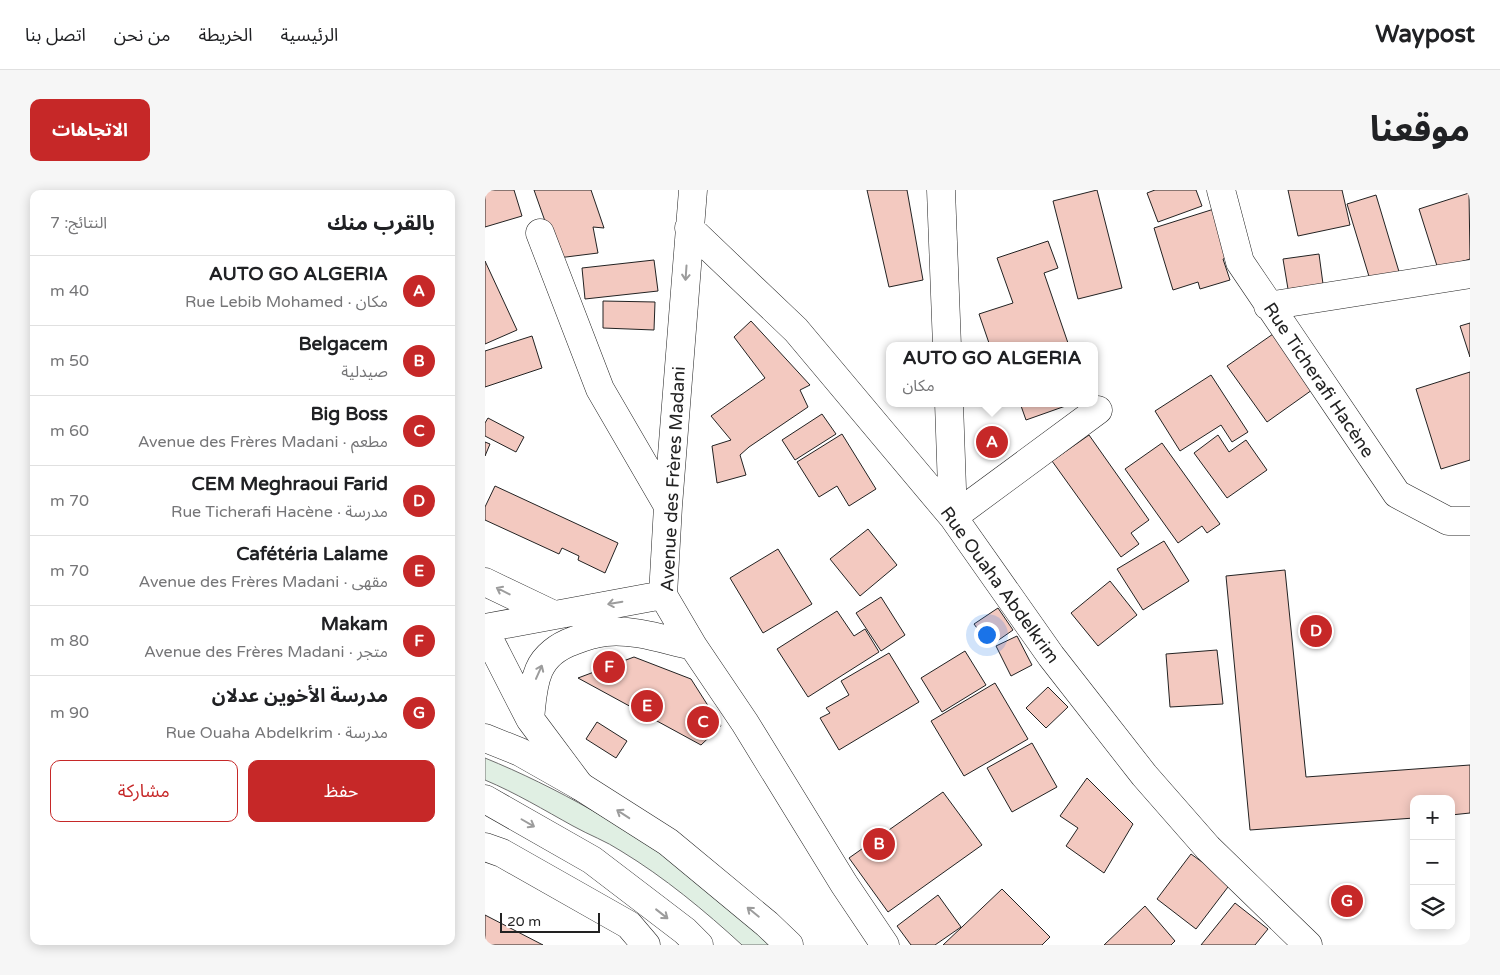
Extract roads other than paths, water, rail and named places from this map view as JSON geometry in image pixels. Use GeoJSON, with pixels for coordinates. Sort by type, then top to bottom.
{"type":"FeatureCollection","features":[{"type":"Feature","properties":{"kind":"street","name":"Avenue des Frères Madani"},"geometry":{"type":"LineString","coordinates":[[693,190],[668,506],[663,595],[693,646],[745,723],[843,884],[885,945]]}},
{"type":"Feature","properties":{"kind":"street"},"geometry":{"type":"LineString","coordinates":[[941,190],[947,342]]}},
{"type":"Feature","properties":{"kind":"street","name":"Rue Ticherafi Hacène"},"geometry":{"type":"LineString","coordinates":[[1221,190],[1240,262],[1397,494],[1448,520],[1470,521]]}},
{"type":"Feature","properties":{"kind":"street","name":"Rue Ouaha Abdelkrim"},"geometry":{"type":"LineString","coordinates":[[689,228],[796,330],[953,518],[1051,656],[1144,775],[1208,848],[1307,945]]}},
{"type":"Feature","properties":{"kind":"street"},"geometry":{"type":"LineString","coordinates":[[540,233],[601,389],[668,506]]}},
{"type":"Feature","properties":{"kind":"street"},"geometry":{"type":"LineString","coordinates":[[1268,306],[1470,274]]}},
{"type":"Feature","properties":{"kind":"street"},"geometry":{"type":"LineString","coordinates":[[949,407],[953,518]]}},
{"type":"Feature","properties":{"kind":"street"},"geometry":{"type":"LineString","coordinates":[[953,518],[1098,410]]}},
{"type":"Feature","properties":{"kind":"street"},"geometry":{"type":"LineString","coordinates":[[485,582],[554,615]]}},
{"type":"Feature","properties":{"kind":"street"},"geometry":{"type":"LineString","coordinates":[[580,786],[530,719],[485,630],[663,595]]}},
{"type":"Feature","properties":{"kind":"street"},"geometry":{"type":"LineString","coordinates":[[530,719],[533,689],[540,668],[549,656],[563,645],[583,637],[606,632],[633,633],[693,646]]}},
{"type":"Feature","properties":{"kind":"street"},"geometry":{"type":"LineString","coordinates":[[485,738],[521,752],[580,786],[668,842],[767,924],[789,945]]}},
{"type":"Feature","properties":{"kind":"street"},"geometry":{"type":"LineString","coordinates":[[485,799],[592,860],[685,931],[699,945]]}},
{"type":"Feature","properties":{"kind":"street"},"geometry":{"type":"LineString","coordinates":[[485,846],[502,853],[629,926],[646,945]]}},
{"type":"Feature","properties":{"kind":"place","name":"AUTO GO ALGERIA"},"geometry":{"type":"Point","coordinates":[992,442]}},
{"type":"Feature","properties":{"kind":"place","name":"CEM Meghraoui Farid"},"geometry":{"type":"Point","coordinates":[1316,631]}},
{"type":"Feature","properties":{"kind":"place","name":"Makam"},"geometry":{"type":"Point","coordinates":[609,667]}},
{"type":"Feature","properties":{"kind":"place","name":"Cafétéria Lalame"},"geometry":{"type":"Point","coordinates":[647,706]}},
{"type":"Feature","properties":{"kind":"place","name":"Big Boss"},"geometry":{"type":"Point","coordinates":[703,722]}},
{"type":"Feature","properties":{"kind":"place","name":"Belgacem"},"geometry":{"type":"Point","coordinates":[879,844]}},
{"type":"Feature","properties":{"kind":"place","name":"مدرسة الأخوين عدلان"},"geometry":{"type":"Point","coordinates":[1347,901]}}]}
